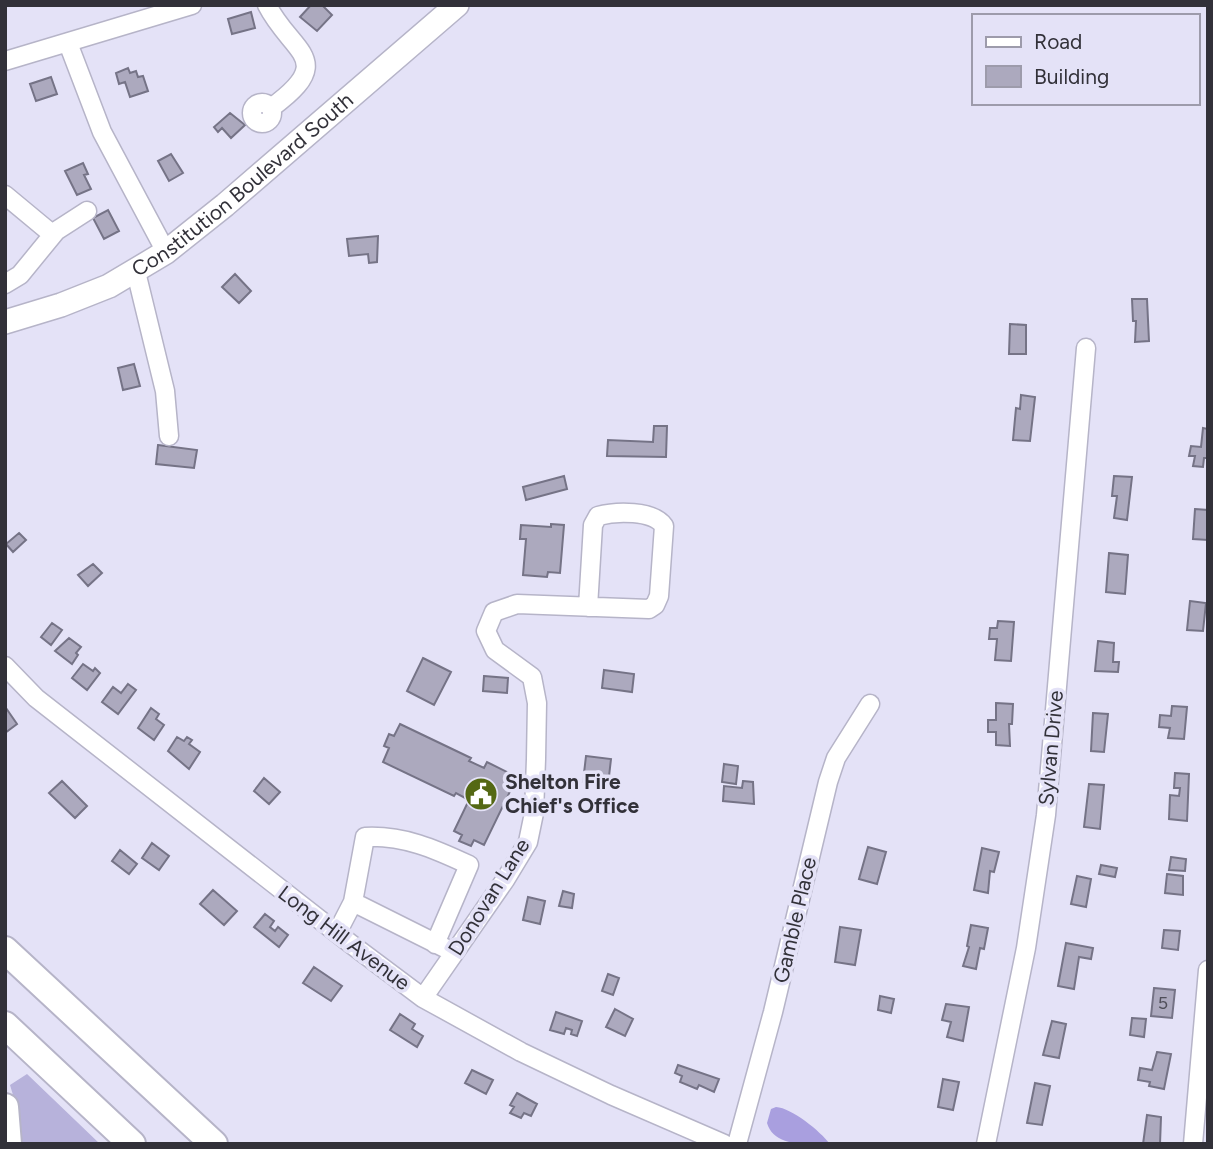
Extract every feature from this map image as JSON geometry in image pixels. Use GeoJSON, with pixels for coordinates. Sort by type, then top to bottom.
{"type":"FeatureCollection","features":[{"type":"Feature","properties":{"kind":"highway"},"geometry":{"type":"LineString","coordinates":[[5,950],[214,1144]]}},
{"type":"Feature","properties":{"kind":"highway"},"geometry":{"type":"LineString","coordinates":[[5,960],[83,1021]]}},
{"type":"Feature","properties":{"kind":"highway"},"geometry":{"type":"LineString","coordinates":[[5,1025],[132,1144]]}},
{"type":"Feature","properties":{"kind":"highway"},"geometry":{"type":"LineString","coordinates":[[5,1107],[8,1144]]}},
{"type":"Feature","properties":{"kind":"main road","name":"Constitution Boulevard South"},"geometry":{"type":"LineString","coordinates":[[5,322],[61,305],[136,272],[166,252],[225,205],[457,5]]}},
{"type":"Feature","properties":{"kind":"street"},"geometry":{"type":"LineString","coordinates":[[5,61],[192,5]]}},
{"type":"Feature","properties":{"kind":"street"},"geometry":{"type":"LineString","coordinates":[[267,5],[274,18],[304,54],[305,62],[301,81],[271,107]]}},
{"type":"Feature","properties":{"kind":"street"},"geometry":{"type":"LineString","coordinates":[[68,43],[102,132],[166,252]]}},
{"type":"Feature","properties":{"kind":"street"},"geometry":{"type":"LineString","coordinates":[[5,195],[52,234]]}},
{"type":"Feature","properties":{"kind":"street"},"geometry":{"type":"LineString","coordinates":[[5,284],[20,275],[52,234],[87,211]]}},
{"type":"Feature","properties":{"kind":"street"},"geometry":{"type":"LineString","coordinates":[[136,272],[165,391],[169,436]]}},
{"type":"Feature","properties":{"kind":"street","name":"Sylvan Drive"},"geometry":{"type":"LineString","coordinates":[[986,1144],[1026,948],[1045,815],[1086,348]]}},
{"type":"Feature","properties":{"kind":"street","name":"Donovan Lane"},"geometry":{"type":"LineString","coordinates":[[423,998],[505,880],[528,842],[534,813],[537,704],[532,677],[495,650],[486,631],[494,612],[517,604],[629,610],[649,609],[655,605],[659,596],[664,526],[660,520],[652,516],[598,516],[593,525],[589,607]]}},
{"type":"Feature","properties":{"kind":"street","name":"Long Hill Avenue"},"geometry":{"type":"LineString","coordinates":[[5,666],[36,698],[423,998],[521,1052],[724,1144]]}},
{"type":"Feature","properties":{"kind":"street","name":"Gamble Place"},"geometry":{"type":"LineString","coordinates":[[737,1144],[773,1013],[828,782],[836,758],[870,704]]}},
{"type":"Feature","properties":{"kind":"street"},"geometry":{"type":"LineString","coordinates":[[337,933],[353,902],[365,836],[379,836],[426,845],[469,865],[435,944]]}},
{"type":"Feature","properties":{"kind":"street"},"geometry":{"type":"LineString","coordinates":[[353,902],[454,953]]}},
{"type":"Feature","properties":{"kind":"street"},"geometry":{"type":"LineString","coordinates":[[1194,1144],[1208,970]]}},
{"type":"Feature","properties":{"kind":"shaded area"},"geometry":{"type":"Polygon","coordinates":[[[27,1074],[100,1144],[21,1144],[16,1105],[10,1085],[27,1074]]]}},
{"type":"Feature","properties":{"kind":"shaded area"},"geometry":{"type":"Polygon","coordinates":[[[776,1107],[790,1111],[805,1121],[830,1144],[794,1143],[777,1137],[767,1123],[771,1109],[776,1107]]]}},
{"type":"Feature","properties":{"kind":"building"},"geometry":{"type":"Polygon","coordinates":[[[311,5],[322,5],[332,15],[317,31],[300,17],[311,5]]]}},
{"type":"Feature","properties":{"kind":"building"},"geometry":{"type":"Polygon","coordinates":[[[251,12],[255,28],[232,34],[228,19],[251,12]]]}},
{"type":"Feature","properties":{"kind":"building"},"geometry":{"type":"Polygon","coordinates":[[[128,68],[130,73],[136,71],[138,77],[143,76],[148,91],[130,97],[125,82],[119,84],[116,73],[128,68]]]}},
{"type":"Feature","properties":{"kind":"building"},"geometry":{"type":"Polygon","coordinates":[[[51,77],[57,94],[36,101],[30,84],[51,77]]]}},
{"type":"Feature","properties":{"kind":"building"},"geometry":{"type":"Polygon","coordinates":[[[230,113],[245,125],[231,138],[222,128],[218,132],[214,127],[230,113]]]}},
{"type":"Feature","properties":{"kind":"building"},"geometry":{"type":"Polygon","coordinates":[[[171,154],[183,173],[169,181],[158,161],[171,154]]]}},
{"type":"Feature","properties":{"kind":"building"},"geometry":{"type":"Polygon","coordinates":[[[83,163],[88,174],[84,175],[91,189],[77,195],[65,171],[83,163]]]}},
{"type":"Feature","properties":{"kind":"building"},"geometry":{"type":"Polygon","coordinates":[[[108,210],[119,231],[104,239],[93,218],[108,210]]]}},
{"type":"Feature","properties":{"kind":"building"},"geometry":{"type":"Polygon","coordinates":[[[378,236],[377,262],[369,263],[368,254],[349,256],[347,239],[378,236]]]}},
{"type":"Feature","properties":{"kind":"building"},"geometry":{"type":"Polygon","coordinates":[[[235,274],[251,291],[239,303],[222,287],[235,274]]]}},
{"type":"Feature","properties":{"kind":"building"},"geometry":{"type":"Polygon","coordinates":[[[1132,299],[1147,299],[1149,341],[1135,342],[1136,321],[1133,321],[1132,299]]]}},
{"type":"Feature","properties":{"kind":"building"},"geometry":{"type":"Polygon","coordinates":[[[1010,324],[1026,325],[1026,354],[1009,354],[1010,324]]]}},
{"type":"Feature","properties":{"kind":"building"},"geometry":{"type":"Polygon","coordinates":[[[134,364],[140,386],[123,390],[118,368],[134,364]]]}},
{"type":"Feature","properties":{"kind":"building"},"geometry":{"type":"Polygon","coordinates":[[[1021,395],[1035,397],[1030,441],[1013,440],[1016,408],[1020,409],[1021,395]]]}},
{"type":"Feature","properties":{"kind":"building"},"geometry":{"type":"Polygon","coordinates":[[[654,426],[667,426],[666,457],[607,456],[608,440],[653,442],[654,426]]]}},
{"type":"Feature","properties":{"kind":"building"},"geometry":{"type":"Polygon","coordinates":[[[1203,428],[1208,429],[1208,458],[1204,458],[1203,467],[1193,466],[1195,456],[1189,456],[1191,446],[1201,447],[1203,428]]]}},
{"type":"Feature","properties":{"kind":"building"},"geometry":{"type":"Polygon","coordinates":[[[158,445],[197,450],[194,468],[156,464],[158,445]]]}},
{"type":"Feature","properties":{"kind":"building"},"geometry":{"type":"Polygon","coordinates":[[[564,476],[567,489],[526,500],[523,487],[564,476]]]}},
{"type":"Feature","properties":{"kind":"building"},"geometry":{"type":"Polygon","coordinates":[[[1114,476],[1132,477],[1127,520],[1114,518],[1117,496],[1112,496],[1114,476]]]}},
{"type":"Feature","properties":{"kind":"building"},"geometry":{"type":"Polygon","coordinates":[[[1195,509],[1208,510],[1208,540],[1193,539],[1195,509]]]}},
{"type":"Feature","properties":{"kind":"building"},"geometry":{"type":"Polygon","coordinates":[[[551,524],[564,525],[560,573],[548,572],[547,577],[523,575],[526,539],[520,539],[521,525],[551,527],[551,524]]]}},
{"type":"Feature","properties":{"kind":"building"},"geometry":{"type":"Polygon","coordinates":[[[19,533],[26,540],[13,552],[6,544],[19,533]]]}},
{"type":"Feature","properties":{"kind":"building"},"geometry":{"type":"Polygon","coordinates":[[[1109,553],[1128,555],[1125,594],[1106,592],[1109,553]]]}},
{"type":"Feature","properties":{"kind":"building"},"geometry":{"type":"Polygon","coordinates":[[[93,564],[102,573],[88,586],[78,575],[93,564]]]}},
{"type":"Feature","properties":{"kind":"building"},"geometry":{"type":"Polygon","coordinates":[[[1190,601],[1206,603],[1203,631],[1187,630],[1190,601]]]}},
{"type":"Feature","properties":{"kind":"building"},"geometry":{"type":"Polygon","coordinates":[[[998,621],[1014,622],[1011,661],[995,660],[997,639],[989,639],[990,628],[997,628],[998,621]]]}},
{"type":"Feature","properties":{"kind":"building"},"geometry":{"type":"Polygon","coordinates":[[[52,623],[62,630],[51,645],[41,637],[52,623]]]}},
{"type":"Feature","properties":{"kind":"building"},"geometry":{"type":"Polygon","coordinates":[[[69,638],[81,647],[72,664],[55,651],[69,638]]]}},
{"type":"Feature","properties":{"kind":"building"},"geometry":{"type":"Polygon","coordinates":[[[1098,641],[1114,643],[1113,662],[1119,662],[1118,672],[1095,671],[1098,641]]]}},
{"type":"Feature","properties":{"kind":"building"},"geometry":{"type":"Polygon","coordinates":[[[423,658],[451,672],[434,705],[407,691],[423,658]]]}},
{"type":"Feature","properties":{"kind":"building"},"geometry":{"type":"Polygon","coordinates":[[[83,664],[100,673],[87,690],[72,678],[83,664]]]}},
{"type":"Feature","properties":{"kind":"building"},"geometry":{"type":"Polygon","coordinates":[[[604,670],[634,674],[632,692],[602,688],[604,670]]]}},
{"type":"Feature","properties":{"kind":"building"},"geometry":{"type":"Polygon","coordinates":[[[484,676],[508,678],[507,693],[483,691],[484,676]]]}},
{"type":"Feature","properties":{"kind":"building"},"geometry":{"type":"Polygon","coordinates":[[[128,684],[136,690],[118,714],[102,702],[113,687],[121,693],[128,684]]]}},
{"type":"Feature","properties":{"kind":"building"},"geometry":{"type":"Polygon","coordinates":[[[996,703],[1013,704],[1012,724],[1009,724],[1010,746],[996,745],[996,732],[988,732],[988,720],[996,720],[996,703]]]}},
{"type":"Feature","properties":{"kind":"building"},"geometry":{"type":"Polygon","coordinates":[[[1172,706],[1187,707],[1184,739],[1168,738],[1170,728],[1159,727],[1160,715],[1171,716],[1172,706]]]}},
{"type":"Feature","properties":{"kind":"building"},"geometry":{"type":"Polygon","coordinates":[[[151,708],[159,714],[156,719],[164,725],[154,740],[138,728],[151,708]]]}},
{"type":"Feature","properties":{"kind":"building"},"geometry":{"type":"Polygon","coordinates":[[[5,709],[17,724],[5,733],[5,709]]]}},
{"type":"Feature","properties":{"kind":"building"},"geometry":{"type":"Polygon","coordinates":[[[1093,713],[1108,714],[1104,752],[1091,751],[1093,713]]]}},
{"type":"Feature","properties":{"kind":"building"},"geometry":{"type":"Polygon","coordinates":[[[400,724],[471,758],[469,761],[484,768],[487,762],[517,777],[484,845],[474,840],[471,846],[459,841],[462,835],[454,831],[469,800],[456,793],[454,796],[383,762],[389,748],[384,746],[389,734],[394,736],[400,724]]]}},
{"type":"Feature","properties":{"kind":"building"},"geometry":{"type":"Polygon","coordinates":[[[177,737],[184,741],[187,737],[192,740],[189,744],[200,752],[189,769],[168,751],[177,737]]]}},
{"type":"Feature","properties":{"kind":"building"},"geometry":{"type":"Polygon","coordinates":[[[586,756],[611,759],[608,785],[583,782],[586,756]]]}},
{"type":"Feature","properties":{"kind":"building"},"geometry":{"type":"Polygon","coordinates":[[[724,764],[738,766],[736,784],[722,782],[724,764]]]}},
{"type":"Feature","properties":{"kind":"building"},"geometry":{"type":"Polygon","coordinates":[[[1175,773],[1189,774],[1187,821],[1169,819],[1170,795],[1179,796],[1180,788],[1174,788],[1175,773]]]}},
{"type":"Feature","properties":{"kind":"building"},"geometry":{"type":"Polygon","coordinates":[[[264,778],[280,792],[269,804],[254,791],[264,778]]]}},
{"type":"Feature","properties":{"kind":"building"},"geometry":{"type":"Polygon","coordinates":[[[62,781],[87,806],[75,818],[49,793],[62,781]]]}},
{"type":"Feature","properties":{"kind":"building"},"geometry":{"type":"Polygon","coordinates":[[[743,781],[753,782],[754,804],[723,801],[724,786],[742,788],[743,781]]]}},
{"type":"Feature","properties":{"kind":"building"},"geometry":{"type":"Polygon","coordinates":[[[1089,784],[1104,785],[1100,829],[1084,827],[1089,784]]]}},
{"type":"Feature","properties":{"kind":"building"},"geometry":{"type":"Polygon","coordinates":[[[152,843],[169,856],[159,870],[142,858],[152,843]]]}},
{"type":"Feature","properties":{"kind":"building"},"geometry":{"type":"Polygon","coordinates":[[[868,847],[886,852],[877,884],[859,879],[868,847]]]}},
{"type":"Feature","properties":{"kind":"building"},"geometry":{"type":"Polygon","coordinates":[[[982,848],[999,852],[994,872],[990,871],[988,893],[974,890],[982,848]]]}},
{"type":"Feature","properties":{"kind":"building"},"geometry":{"type":"Polygon","coordinates":[[[120,850],[137,864],[129,874],[112,861],[120,850]]]}},
{"type":"Feature","properties":{"kind":"building"},"geometry":{"type":"Polygon","coordinates":[[[1171,857],[1186,859],[1185,871],[1169,870],[1171,857]]]}},
{"type":"Feature","properties":{"kind":"building"},"geometry":{"type":"Polygon","coordinates":[[[1101,865],[1117,868],[1115,877],[1099,874],[1101,865]]]}},
{"type":"Feature","properties":{"kind":"building"},"geometry":{"type":"Polygon","coordinates":[[[1167,874],[1183,876],[1183,895],[1165,893],[1167,874]]]}},
{"type":"Feature","properties":{"kind":"building"},"geometry":{"type":"Polygon","coordinates":[[[1077,876],[1091,879],[1086,907],[1071,904],[1077,876]]]}},
{"type":"Feature","properties":{"kind":"building"},"geometry":{"type":"Polygon","coordinates":[[[213,890],[237,911],[224,925],[200,904],[213,890]]]}},
{"type":"Feature","properties":{"kind":"building"},"geometry":{"type":"Polygon","coordinates":[[[563,891],[574,894],[572,908],[559,906],[563,891]]]}},
{"type":"Feature","properties":{"kind":"building"},"geometry":{"type":"Polygon","coordinates":[[[528,897],[545,901],[540,924],[523,920],[528,897]]]}},
{"type":"Feature","properties":{"kind":"building"},"geometry":{"type":"Polygon","coordinates":[[[265,914],[274,921],[270,927],[275,931],[278,927],[288,935],[279,947],[254,927],[265,914]]]}},
{"type":"Feature","properties":{"kind":"building"},"geometry":{"type":"Polygon","coordinates":[[[971,925],[988,928],[976,969],[963,966],[969,947],[971,925]]]}},
{"type":"Feature","properties":{"kind":"building"},"geometry":{"type":"Polygon","coordinates":[[[840,927],[861,930],[855,965],[835,962],[840,927]]]}},
{"type":"Feature","properties":{"kind":"building"},"geometry":{"type":"Polygon","coordinates":[[[1164,930],[1180,931],[1178,950],[1162,948],[1164,930]]]}},
{"type":"Feature","properties":{"kind":"building"},"geometry":{"type":"Polygon","coordinates":[[[1066,943],[1093,948],[1091,959],[1079,957],[1074,989],[1058,986],[1066,943]]]}},
{"type":"Feature","properties":{"kind":"building"},"geometry":{"type":"Polygon","coordinates":[[[314,967],[342,986],[331,1001],[303,983],[314,967]]]}},
{"type":"Feature","properties":{"kind":"building"},"geometry":{"type":"Polygon","coordinates":[[[608,974],[619,978],[613,995],[602,991],[608,974]]]}},
{"type":"Feature","properties":{"kind":"building"},"geometry":{"type":"Polygon","coordinates":[[[1154,988],[1175,990],[1172,1018],[1151,1016],[1154,988]]]}},
{"type":"Feature","properties":{"kind":"building"},"geometry":{"type":"Polygon","coordinates":[[[880,996],[894,999],[891,1013],[878,1010],[880,996]]]}},
{"type":"Feature","properties":{"kind":"building"},"geometry":{"type":"Polygon","coordinates":[[[946,1004],[969,1007],[963,1041],[947,1037],[951,1022],[942,1020],[946,1004]]]}},
{"type":"Feature","properties":{"kind":"building"},"geometry":{"type":"Polygon","coordinates":[[[615,1009],[633,1019],[625,1036],[606,1027],[615,1009]]]}},
{"type":"Feature","properties":{"kind":"building"},"geometry":{"type":"Polygon","coordinates":[[[556,1012],[582,1021],[577,1036],[566,1028],[564,1034],[550,1030],[556,1012]]]}},
{"type":"Feature","properties":{"kind":"building"},"geometry":{"type":"Polygon","coordinates":[[[400,1014],[415,1024],[412,1029],[423,1036],[417,1047],[390,1030],[400,1014]]]}},
{"type":"Feature","properties":{"kind":"building"},"geometry":{"type":"Polygon","coordinates":[[[1132,1018],[1146,1019],[1144,1037],[1130,1035],[1132,1018]]]}},
{"type":"Feature","properties":{"kind":"building"},"geometry":{"type":"Polygon","coordinates":[[[1052,1021],[1066,1024],[1059,1058],[1043,1055],[1052,1021]]]}},
{"type":"Feature","properties":{"kind":"building"},"geometry":{"type":"Polygon","coordinates":[[[1157,1052],[1171,1054],[1164,1089],[1138,1080],[1140,1068],[1152,1070],[1157,1052]]]}},
{"type":"Feature","properties":{"kind":"building"},"geometry":{"type":"Polygon","coordinates":[[[678,1065],[719,1079],[714,1092],[699,1085],[697,1089],[680,1082],[682,1076],[675,1073],[678,1065]]]}},
{"type":"Feature","properties":{"kind":"building"},"geometry":{"type":"Polygon","coordinates":[[[472,1070],[493,1080],[486,1094],[465,1083],[472,1070]]]}},
{"type":"Feature","properties":{"kind":"building"},"geometry":{"type":"Polygon","coordinates":[[[943,1079],[959,1082],[953,1110],[938,1107],[943,1079]]]}},
{"type":"Feature","properties":{"kind":"building"},"geometry":{"type":"Polygon","coordinates":[[[1035,1083],[1050,1086],[1042,1125],[1027,1123],[1035,1083]]]}},
{"type":"Feature","properties":{"kind":"building"},"geometry":{"type":"Polygon","coordinates":[[[517,1093],[537,1104],[531,1116],[524,1113],[521,1118],[510,1113],[514,1107],[510,1105],[517,1093]]]}},
{"type":"Feature","properties":{"kind":"building"},"geometry":{"type":"Polygon","coordinates":[[[1147,1115],[1161,1117],[1160,1144],[1143,1144],[1147,1115]]]}},
{"type":"Feature","properties":{"kind":"place","name":"Shelton Fire Chief's Office"},"geometry":{"type":"Point","coordinates":[481,794]}}]}
